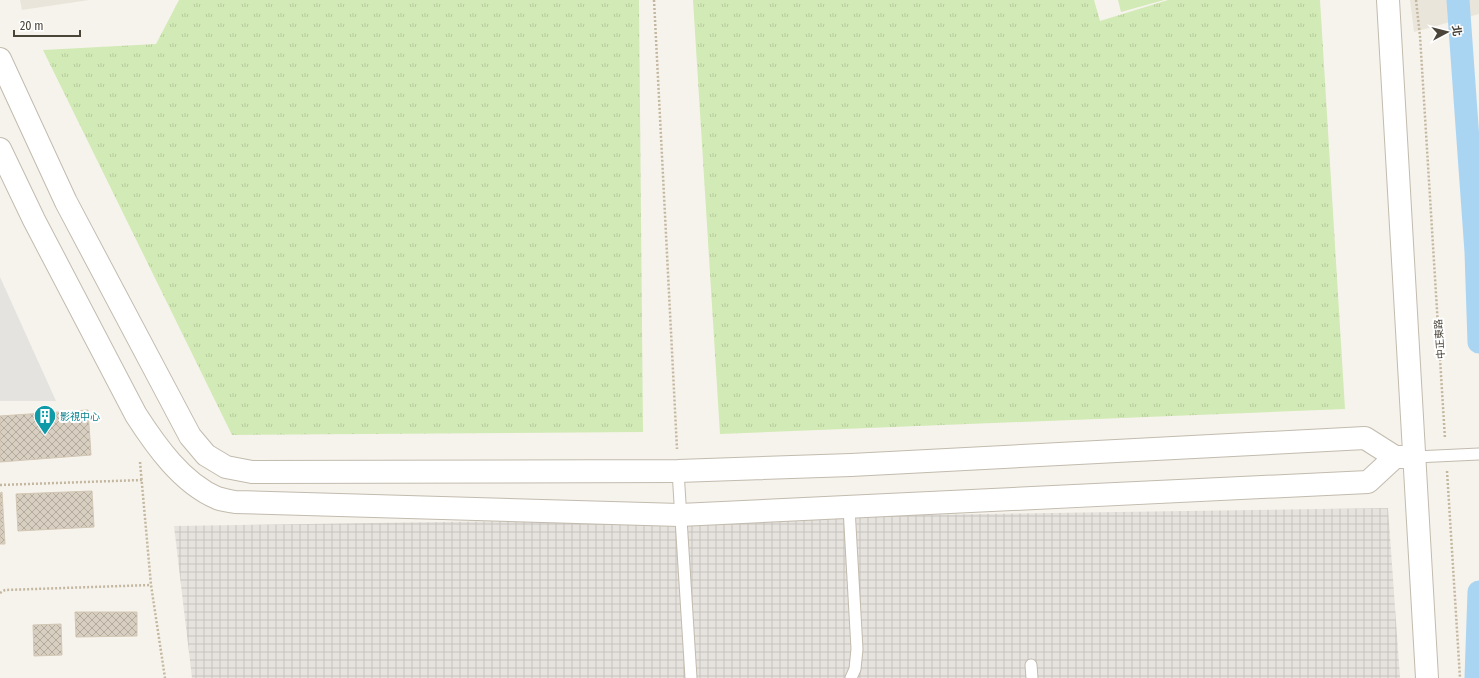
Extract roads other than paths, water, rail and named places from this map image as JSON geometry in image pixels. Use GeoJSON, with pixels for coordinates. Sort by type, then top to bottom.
{"type":"FeatureCollection","features":[{"type":"Feature","properties":{"kind":"street"},"geometry":{"type":"LineString","coordinates":[[1388,0],[1405,457],[1427,678]]}},
{"type":"Feature","properties":{"kind":"street"},"geometry":{"type":"LineString","coordinates":[[0,59],[66,202],[190,436],[206,455],[226,467],[252,472],[678,471],[851,465],[1365,438],[1405,457]]}},
{"type":"Feature","properties":{"kind":"street"},"geometry":{"type":"LineString","coordinates":[[0,149],[34,220],[136,415],[172,465],[204,491],[217,498],[235,502],[680,515],[1368,482],[1405,457]]}},
{"type":"Feature","properties":{"kind":"lane"},"geometry":{"type":"LineString","coordinates":[[1405,457],[1479,454]]}},
{"type":"Feature","properties":{"kind":"lane"},"geometry":{"type":"LineString","coordinates":[[678,471],[691,678]]}},
{"type":"Feature","properties":{"kind":"lane"},"geometry":{"type":"LineString","coordinates":[[849,508],[857,650],[855,669],[851,678]]}},
{"type":"Feature","properties":{"kind":"lane"},"geometry":{"type":"LineString","coordinates":[[1032,665],[1032,678]]}},
{"type":"Feature","properties":{"kind":"waterway"},"geometry":{"type":"LineString","coordinates":[[1458,0],[1476,252],[1479,342]]}},
{"type":"Feature","properties":{"kind":"waterway"},"geometry":{"type":"LineString","coordinates":[[1476,678],[1479,592]]}},
{"type":"Feature","properties":{"kind":"place","name":"影視中心"},"geometry":{"type":"Point","coordinates":[45,436]}}]}
